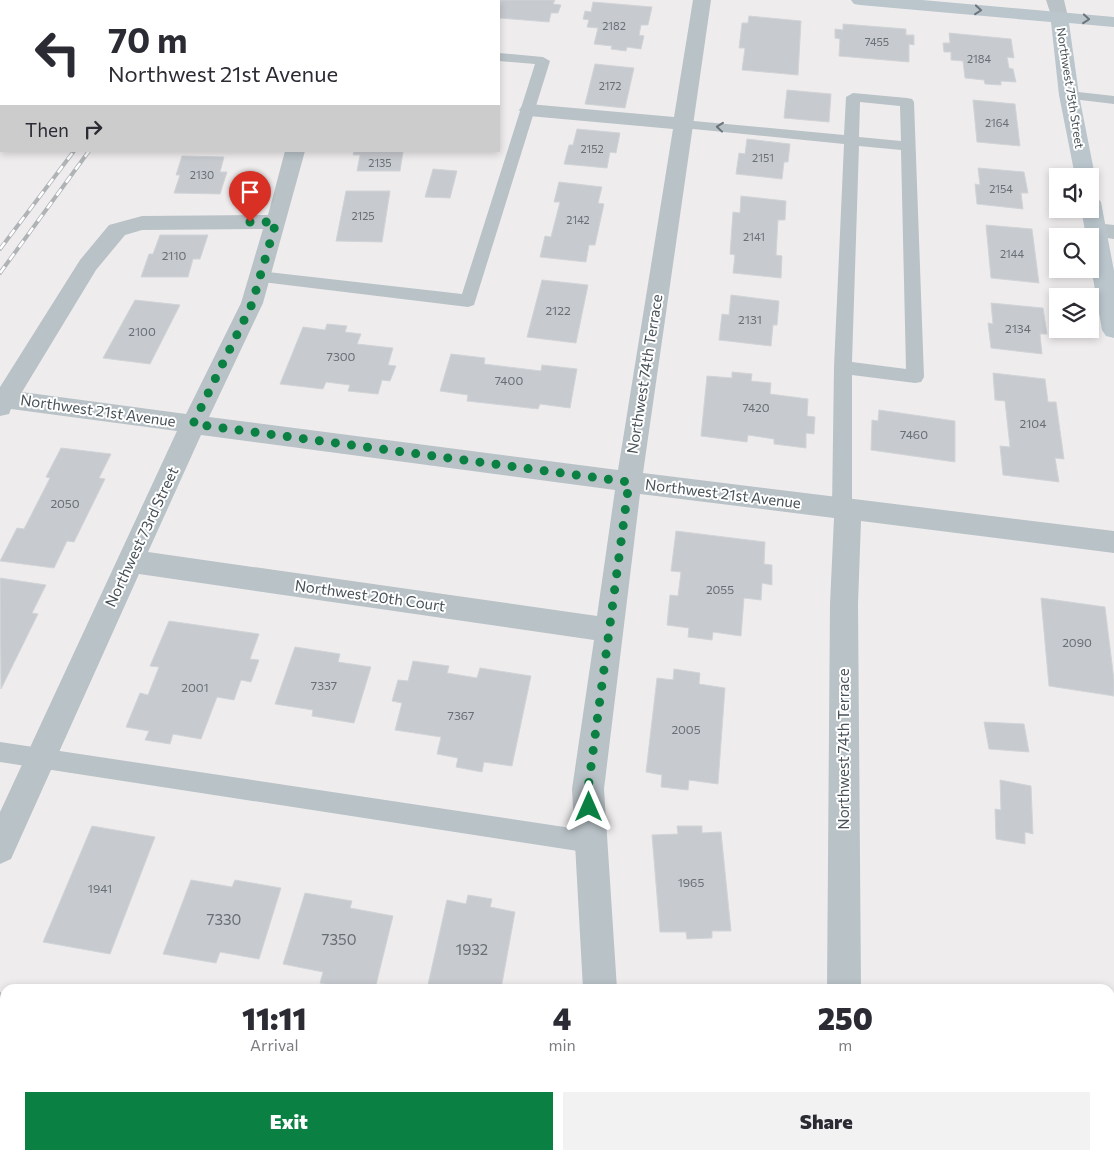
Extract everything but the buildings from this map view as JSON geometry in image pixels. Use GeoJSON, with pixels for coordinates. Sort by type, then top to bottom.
{"type":"FeatureCollection","features":[{"type":"Feature","properties":{"kind":"street","name":"Northwest 74th Terrace"},"geometry":{"type":"LineString","coordinates":[[600,984],[588,789],[629,482],[702,0]]}},
{"type":"Feature","properties":{"kind":"street"},"geometry":{"type":"LineString","coordinates":[[860,0],[1057,8],[1114,22]]}},
{"type":"Feature","properties":{"kind":"street","name":"Northwest 75th Street"},"geometry":{"type":"LineString","coordinates":[[1057,8],[1069,95],[1083,168]]}},
{"type":"Feature","properties":{"kind":"street"},"geometry":{"type":"LineString","coordinates":[[529,110],[683,124]]}},
{"type":"Feature","properties":{"kind":"street","name":"Northwest 73rd Street"},"geometry":{"type":"LineString","coordinates":[[0,848],[193,424],[252,304],[295,152]]}},
{"type":"Feature","properties":{"kind":"street"},"geometry":{"type":"LineString","coordinates":[[1098,218],[1105,231],[1114,330]]}},
{"type":"Feature","properties":{"kind":"street"},"geometry":{"type":"LineString","coordinates":[[2,403],[88,265],[117,230],[142,223],[276,222]]}},
{"type":"Feature","properties":{"kind":"street","name":"Northwest 21st Avenue"},"geometry":{"type":"LineString","coordinates":[[2,403],[193,424],[629,482],[1114,542]]}},
{"type":"Feature","properties":{"kind":"street","name":"Northwest 74th Terrace"},"geometry":{"type":"LineString","coordinates":[[844,984],[845,509]]}},
{"type":"Feature","properties":{"kind":"street","name":"Northwest 20th Court"},"geometry":{"type":"LineString","coordinates":[[131,561],[609,630]]}},
{"type":"Feature","properties":{"kind":"lane"},"geometry":{"type":"LineString","coordinates":[[259,277],[468,301],[513,141],[529,110],[543,61],[500,57]]}},
{"type":"Feature","properties":{"kind":"lane"},"geometry":{"type":"LineString","coordinates":[[1069,95],[1114,100]]}},
{"type":"Feature","properties":{"kind":"lane"},"geometry":{"type":"LineString","coordinates":[[843,367],[916,377],[907,102],[853,96],[843,367],[845,509]]}},
{"type":"Feature","properties":{"kind":"lane"},"geometry":{"type":"LineString","coordinates":[[683,124],[908,146]]}},
{"type":"Feature","properties":{"kind":"lane"},"geometry":{"type":"LineString","coordinates":[[0,752],[591,842]]}},
{"type":"Feature","properties":{"kind":"railway"},"geometry":{"type":"LineString","coordinates":[[0,249],[73,152]]}},
{"type":"Feature","properties":{"kind":"railway"},"geometry":{"type":"LineString","coordinates":[[0,273],[88,152]]}},
{"type":"Feature","properties":{"kind":"route"},"geometry":{"type":"LineString","coordinates":[[250,222],[276,222],[252,304],[193,424],[629,482],[588,789],[589,807]]}}]}
